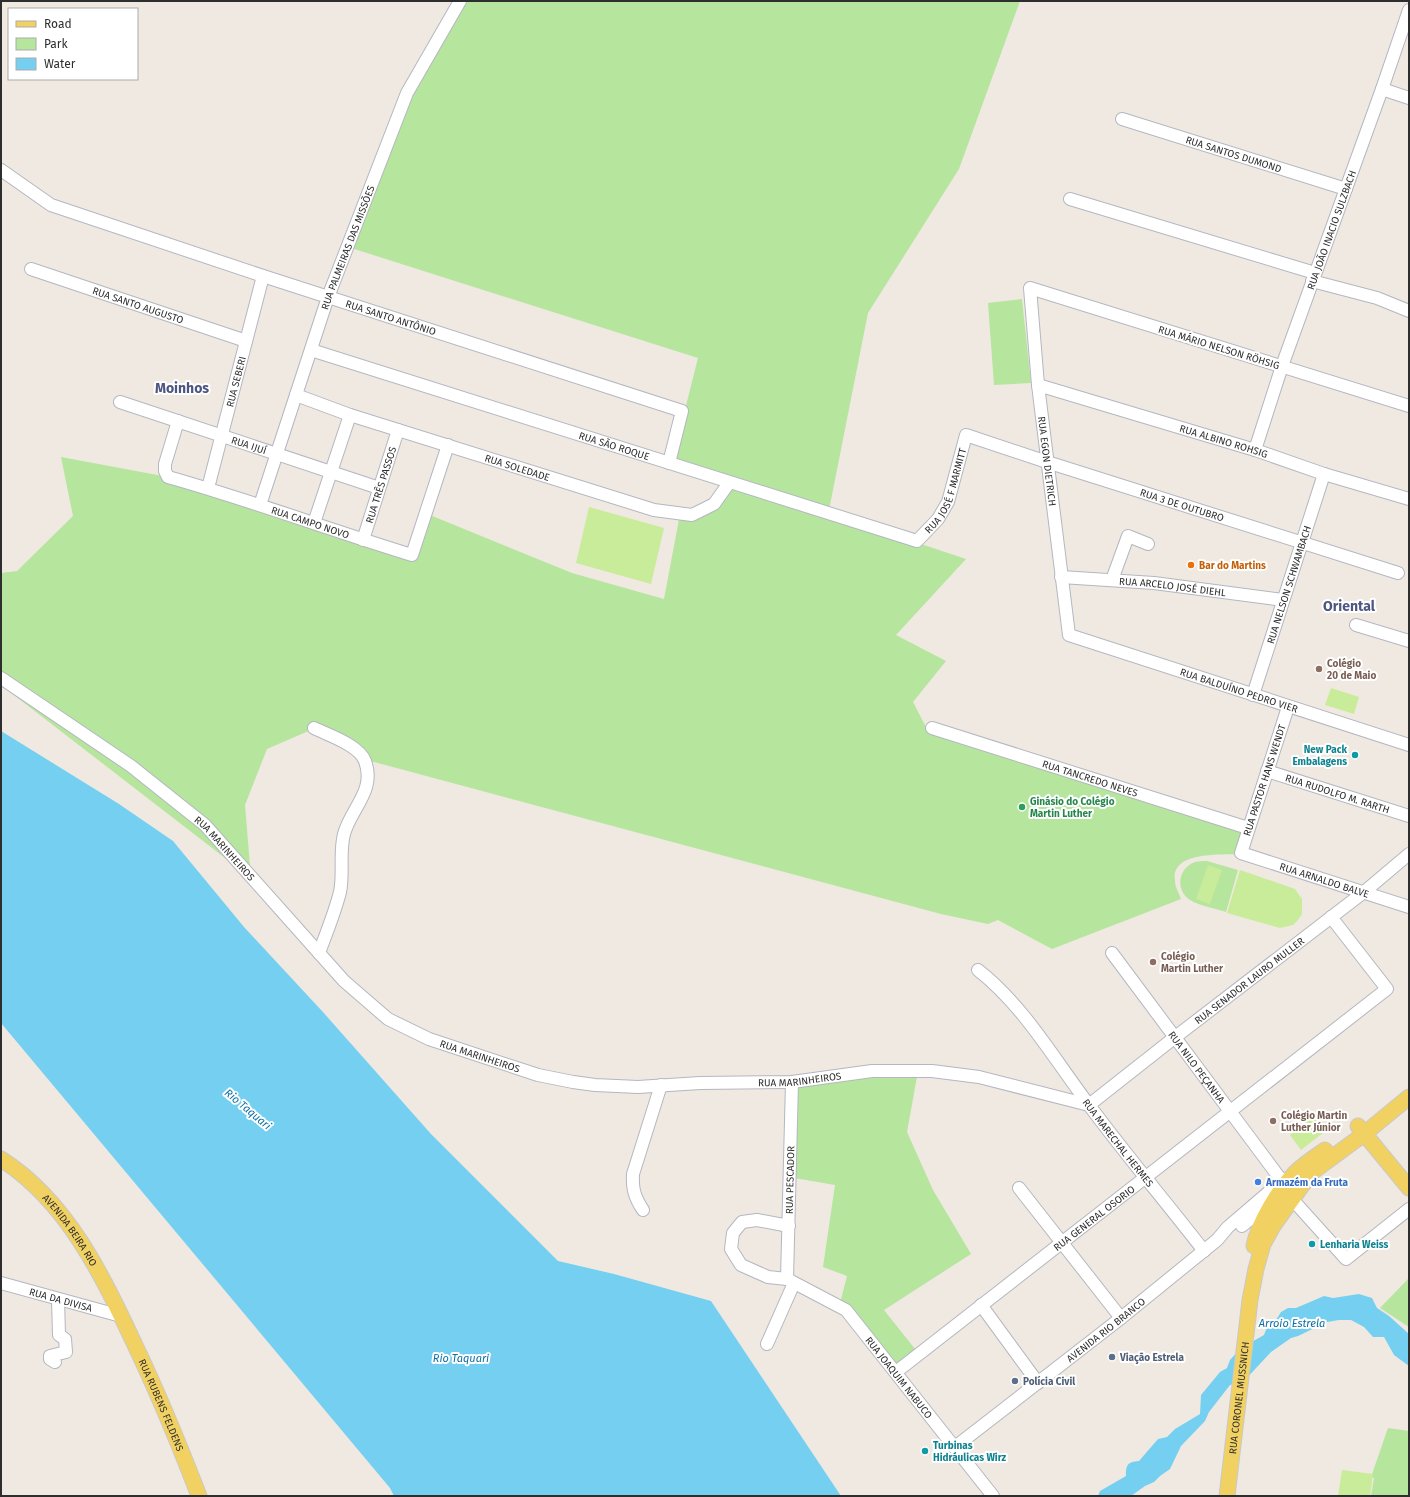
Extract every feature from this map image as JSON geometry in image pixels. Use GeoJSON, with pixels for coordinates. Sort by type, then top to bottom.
{"type":"FeatureCollection","features":[{"type":"Feature","properties":{"kind":"main road"},"geometry":{"type":"LineString","coordinates":[[1361,1130],[1409,1085]]}},
{"type":"Feature","properties":{"kind":"main road"},"geometry":{"type":"LineString","coordinates":[[1361,1130],[1409,1097]]}},
{"type":"Feature","properties":{"kind":"main road"},"geometry":{"type":"LineString","coordinates":[[1361,1130],[1409,1188]]}},
{"type":"Feature","properties":{"kind":"main road","name":"RUA CORONEL MUSSNICH"},"geometry":{"type":"LineString","coordinates":[[1227,1496],[1250,1301],[1250,1267],[1255,1239],[1264,1217],[1285,1191],[1293,1175],[1308,1169],[1361,1130]]}},
{"type":"Feature","properties":{"kind":"main road","name":"AVENIDA BEIRA RIO"},"geometry":{"type":"LineString","coordinates":[[1,1160],[14,1168],[41,1192],[66,1220],[106,1284],[121,1316]]}},
{"type":"Feature","properties":{"kind":"main road","name":"RUA RUBENS FELDENS"},"geometry":{"type":"LineString","coordinates":[[121,1316],[156,1390],[199,1496]]}},
{"type":"Feature","properties":{"kind":"street","name":"RUA PALMEIRAS DAS MISSÕES"},"geometry":{"type":"LineString","coordinates":[[260,505],[328,297],[408,93],[460,1]]}},
{"type":"Feature","properties":{"kind":"street","name":"RUA JOÃO INACIO SULZBACH"},"geometry":{"type":"LineString","coordinates":[[1255,450],[1282,366],[1408,13]]}},
{"type":"Feature","properties":{"kind":"street"},"geometry":{"type":"LineString","coordinates":[[1382,89],[1409,98]]}},
{"type":"Feature","properties":{"kind":"street","name":"RUA SANTOS DUMOND"},"geometry":{"type":"LineString","coordinates":[[1122,119],[1346,189]]}},
{"type":"Feature","properties":{"kind":"street","name":"RUA SANTO ANTÔNIO"},"geometry":{"type":"LineString","coordinates":[[1,170],[51,205],[263,276],[682,411],[669,463]]}},
{"type":"Feature","properties":{"kind":"street"},"geometry":{"type":"LineString","coordinates":[[1070,199],[1314,277],[1409,310]]}},
{"type":"Feature","properties":{"kind":"street","name":"RUA SANTO AUGUSTO"},"geometry":{"type":"LineString","coordinates":[[31,269],[246,341]]}},
{"type":"Feature","properties":{"kind":"street","name":"RUA SEBERI"},"geometry":{"type":"LineString","coordinates":[[208,488],[263,276]]}},
{"type":"Feature","properties":{"kind":"street","name":"RUA MÁRIO NELSON RÖHSIG"},"geometry":{"type":"LineString","coordinates":[[1030,288],[1409,406]]}},
{"type":"Feature","properties":{"kind":"street","name":"RUA EGON DIETRICH"},"geometry":{"type":"LineString","coordinates":[[1030,288],[1038,385],[1069,635]]}},
{"type":"Feature","properties":{"kind":"street","name":"RUA SÃO ROQUE"},"geometry":{"type":"LineString","coordinates":[[311,350],[917,541]]}},
{"type":"Feature","properties":{"kind":"street","name":"RUA ALBINO ROHSIG"},"geometry":{"type":"LineString","coordinates":[[1038,385],[1255,450],[1324,474],[1409,499]]}},
{"type":"Feature","properties":{"kind":"street","name":"RUA SOLEDADE"},"geometry":{"type":"LineString","coordinates":[[296,396],[350,415],[654,510],[692,515],[714,504],[729,483]]}},
{"type":"Feature","properties":{"kind":"street","name":"RUA IJUÍ"},"geometry":{"type":"LineString","coordinates":[[120,402],[332,471],[379,488]]}},
{"type":"Feature","properties":{"kind":"street"},"geometry":{"type":"LineString","coordinates":[[314,523],[350,415]]}},
{"type":"Feature","properties":{"kind":"street","name":"RUA CAMPO NOVO"},"geometry":{"type":"LineString","coordinates":[[178,421],[165,464],[165,471],[168,477],[208,488],[362,540],[412,555],[448,445]]}},
{"type":"Feature","properties":{"kind":"street","name":"RUA TRÊS PASSOS"},"geometry":{"type":"LineString","coordinates":[[362,540],[398,430]]}},
{"type":"Feature","properties":{"kind":"street","name":"RUA 3 DE OUTUBRO"},"geometry":{"type":"LineString","coordinates":[[966,435],[1398,573]]}},
{"type":"Feature","properties":{"kind":"street","name":"RUA JOSÉ F MARMITT"},"geometry":{"type":"LineString","coordinates":[[917,541],[938,519],[948,502],[966,435]]}},
{"type":"Feature","properties":{"kind":"street","name":"RUA NELSON SCHWAMBACH"},"geometry":{"type":"LineString","coordinates":[[1254,695],[1324,474]]}},
{"type":"Feature","properties":{"kind":"street"},"geometry":{"type":"LineString","coordinates":[[1112,580],[1128,536],[1148,544]]}},
{"type":"Feature","properties":{"kind":"street","name":"RUA ARCELO JOSÉ DIEHL"},"geometry":{"type":"LineString","coordinates":[[1061,577],[1154,583],[1283,600]]}},
{"type":"Feature","properties":{"kind":"street"},"geometry":{"type":"LineString","coordinates":[[1356,625],[1409,641]]}},
{"type":"Feature","properties":{"kind":"street","name":"RUA BALDUÍNO PEDRO VIER"},"geometry":{"type":"LineString","coordinates":[[1069,635],[1409,745]]}},
{"type":"Feature","properties":{"kind":"street","name":"RUA MARINHEIROS"},"geometry":{"type":"LineString","coordinates":[[1,678],[130,766],[205,825],[344,981],[388,1019],[429,1039],[538,1075],[595,1085],[631,1086],[700,1083],[792,1082],[872,1071],[932,1071],[979,1077],[1089,1106]]}},
{"type":"Feature","properties":{"kind":"street","name":"RUA PASTOR HANS WENDT"},"geometry":{"type":"LineString","coordinates":[[1240,853],[1288,707]]}},
{"type":"Feature","properties":{"kind":"street"},"geometry":{"type":"LineString","coordinates":[[314,728],[348,744],[364,758],[368,771],[366,792],[344,832],[340,892],[319,953]]}},
{"type":"Feature","properties":{"kind":"street","name":"RUA TANCREDO NEVES"},"geometry":{"type":"LineString","coordinates":[[932,728],[1248,828]]}},
{"type":"Feature","properties":{"kind":"street","name":"RUA RUDOLFO M. RARTH"},"geometry":{"type":"LineString","coordinates":[[1267,771],[1409,816]]}},
{"type":"Feature","properties":{"kind":"street","name":"RUA ARNALDO BALVE"},"geometry":{"type":"LineString","coordinates":[[1240,853],[1409,907]]}},
{"type":"Feature","properties":{"kind":"street","name":"RUA SENADOR LAURO MULLER"},"geometry":{"type":"LineString","coordinates":[[1089,1106],[1174,1038],[1331,918],[1409,854]]}},
{"type":"Feature","properties":{"kind":"street","name":"RUA GENERAL OSORIO"},"geometry":{"type":"LineString","coordinates":[[896,1372],[1387,989],[1331,918]]}},
{"type":"Feature","properties":{"kind":"street","name":"RUA NILO PEÇANHA"},"geometry":{"type":"LineString","coordinates":[[1112,953],[1174,1038],[1231,1112],[1285,1191],[1346,1259],[1409,1209]]}},
{"type":"Feature","properties":{"kind":"street","name":"RUA MARECHAL HERMES"},"geometry":{"type":"LineString","coordinates":[[978,970],[999,989],[1036,1031],[1089,1106],[1204,1251]]}},
{"type":"Feature","properties":{"kind":"street","name":"RUA PESCADOR"},"geometry":{"type":"LineString","coordinates":[[791,1281],[788,1226],[792,1082]]}},
{"type":"Feature","properties":{"kind":"street"},"geometry":{"type":"LineString","coordinates":[[643,1210],[634,1196],[632,1186],[633,1174],[661,1085]]}},
{"type":"Feature","properties":{"kind":"street"},"geometry":{"type":"LineString","coordinates":[[1019,1188],[1121,1318]]}},
{"type":"Feature","properties":{"kind":"street","name":"AVENIDA RIO BRANCO"},"geometry":{"type":"LineString","coordinates":[[955,1447],[1121,1318],[1217,1240],[1233,1233],[1285,1191]]}},
{"type":"Feature","properties":{"kind":"street","name":"RUA JOAQUIM NABUCO"},"geometry":{"type":"LineString","coordinates":[[788,1226],[757,1220],[742,1222],[732,1233],[731,1249],[741,1265],[768,1276],[791,1281],[846,1310],[993,1496]]}},
{"type":"Feature","properties":{"kind":"street"},"geometry":{"type":"LineString","coordinates":[[767,1344],[791,1281]]}},
{"type":"Feature","properties":{"kind":"street","name":"RUA DA DIVISA"},"geometry":{"type":"LineString","coordinates":[[1,1283],[121,1316]]}},
{"type":"Feature","properties":{"kind":"street"},"geometry":{"type":"LineString","coordinates":[[55,1362],[50,1360],[50,1356],[66,1352],[65,1339],[59,1335],[58,1299]]}},
{"type":"Feature","properties":{"kind":"street"},"geometry":{"type":"LineString","coordinates":[[981,1306],[1038,1383]]}},
{"type":"Feature","properties":{"kind":"green space"},"geometry":{"type":"Polygon","coordinates":[[[460,1],[1020,1],[959,169],[868,313],[829,510],[672,461],[698,358],[348,247],[407,93],[460,1]]]}},
{"type":"Feature","properties":{"kind":"green space"},"geometry":{"type":"Polygon","coordinates":[[[1022,299],[1031,383],[994,385],[988,303],[1022,299]]]}},
{"type":"Feature","properties":{"kind":"green space"},"geometry":{"type":"Polygon","coordinates":[[[61,457],[168,477],[411,556],[425,513],[572,573],[664,599],[680,514],[713,505],[728,484],[966,559],[896,635],[946,661],[913,702],[928,731],[1246,832],[1239,854],[1198,857],[1180,864],[1176,871],[1175,883],[1181,899],[1052,949],[998,920],[988,924],[941,914],[363,759],[313,729],[267,749],[245,805],[251,878],[1,685],[1,573],[17,571],[73,516],[61,457]]]}},
{"type":"Feature","properties":{"kind":"green space"},"geometry":{"type":"Polygon","coordinates":[[[589,507],[664,528],[651,584],[576,563],[589,507]]]}},
{"type":"Feature","properties":{"kind":"green space"},"geometry":{"type":"Polygon","coordinates":[[[1331,688],[1359,697],[1354,714],[1325,705],[1331,688]]]}},
{"type":"Feature","properties":{"kind":"green space"},"geometry":{"type":"Polygon","coordinates":[[[1207,861],[1238,870],[1226,912],[1193,902],[1185,896],[1182,891],[1180,880],[1185,869],[1195,862],[1207,861]]]}},
{"type":"Feature","properties":{"kind":"green space"},"geometry":{"type":"Polygon","coordinates":[[[1208,865],[1222,870],[1210,904],[1196,899],[1208,865]]]}},
{"type":"Feature","properties":{"kind":"green space"},"geometry":{"type":"Polygon","coordinates":[[[1240,870],[1295,889],[1302,899],[1302,914],[1298,920],[1293,925],[1280,928],[1227,913],[1240,870]]]}},
{"type":"Feature","properties":{"kind":"green space"},"geometry":{"type":"Polygon","coordinates":[[[918,1071],[907,1132],[933,1190],[971,1254],[884,1310],[919,1354],[896,1372],[839,1307],[847,1276],[823,1267],[835,1185],[794,1178],[792,1082],[918,1071]]]}},
{"type":"Feature","properties":{"kind":"green space"},"geometry":{"type":"Polygon","coordinates":[[[1317,1114],[1328,1129],[1301,1150],[1290,1135],[1317,1114]]]}},
{"type":"Feature","properties":{"kind":"green space"},"geometry":{"type":"Polygon","coordinates":[[[1409,1278],[1409,1327],[1380,1308],[1409,1278]]]}},
{"type":"Feature","properties":{"kind":"green space"},"geometry":{"type":"Polygon","coordinates":[[[1388,1428],[1409,1431],[1409,1496],[1371,1496],[1374,1478],[1371,1477],[1388,1428]]]}},
{"type":"Feature","properties":{"kind":"green space"},"geometry":{"type":"Polygon","coordinates":[[[1342,1470],[1373,1474],[1370,1496],[1338,1496],[1342,1470]]]}},
{"type":"Feature","properties":{"kind":"water","name":"Rio Taquari"},"geometry":{"type":"Polygon","coordinates":[[[1,731],[119,804],[173,841],[244,927],[322,1011],[431,1134],[558,1261],[614,1274],[711,1301],[841,1496],[394,1496],[390,1488],[1,1023],[1,731]]]}},
{"type":"Feature","properties":{"kind":"water","name":"Arroio Estrela"},"geometry":{"type":"Polygon","coordinates":[[[1359,1294],[1372,1298],[1377,1308],[1389,1316],[1409,1334],[1409,1366],[1394,1355],[1384,1337],[1373,1337],[1364,1327],[1351,1320],[1327,1322],[1291,1338],[1271,1352],[1243,1382],[1230,1385],[1209,1412],[1205,1421],[1181,1446],[1170,1469],[1154,1482],[1145,1486],[1131,1496],[1098,1496],[1100,1491],[1126,1476],[1126,1469],[1128,1465],[1132,1462],[1139,1461],[1158,1439],[1167,1437],[1175,1429],[1200,1414],[1201,1395],[1220,1372],[1227,1368],[1230,1360],[1241,1348],[1264,1335],[1269,1322],[1276,1320],[1281,1312],[1288,1308],[1296,1308],[1324,1296],[1333,1298],[1359,1294]]]}},
{"type":"Feature","properties":{"kind":"place","name":"Bar do Martins"},"geometry":{"type":"Point","coordinates":[1191,565]}},
{"type":"Feature","properties":{"kind":"place","name":"Colégio 20 de Maio"},"geometry":{"type":"Point","coordinates":[1319,669]}},
{"type":"Feature","properties":{"kind":"place","name":"New Pack Embalagens"},"geometry":{"type":"Point","coordinates":[1355,755]}},
{"type":"Feature","properties":{"kind":"place","name":"Ginásio do Colégio Martin Luther"},"geometry":{"type":"Point","coordinates":[1022,807]}},
{"type":"Feature","properties":{"kind":"place","name":"Colégio Martin Luther"},"geometry":{"type":"Point","coordinates":[1153,962]}},
{"type":"Feature","properties":{"kind":"place","name":"Colégio Martin Luther Júnior"},"geometry":{"type":"Point","coordinates":[1273,1121]}},
{"type":"Feature","properties":{"kind":"place","name":"Armazém da Fruta"},"geometry":{"type":"Point","coordinates":[1258,1182]}},
{"type":"Feature","properties":{"kind":"place","name":"Lenharia Weiss"},"geometry":{"type":"Point","coordinates":[1312,1244]}},
{"type":"Feature","properties":{"kind":"place","name":"Viação Estrela"},"geometry":{"type":"Point","coordinates":[1112,1357]}},
{"type":"Feature","properties":{"kind":"place","name":"Polícia Civil"},"geometry":{"type":"Point","coordinates":[1015,1381]}},
{"type":"Feature","properties":{"kind":"place","name":"Turbinas Hidráulicas Wirz"},"geometry":{"type":"Point","coordinates":[925,1451]}},
{"type":"Feature","properties":{"kind":"district","name":"Moinhos"},"geometry":{"type":"Point","coordinates":[182,388]}},
{"type":"Feature","properties":{"kind":"district","name":"Oriental"},"geometry":{"type":"Point","coordinates":[1349,606]}}]}
